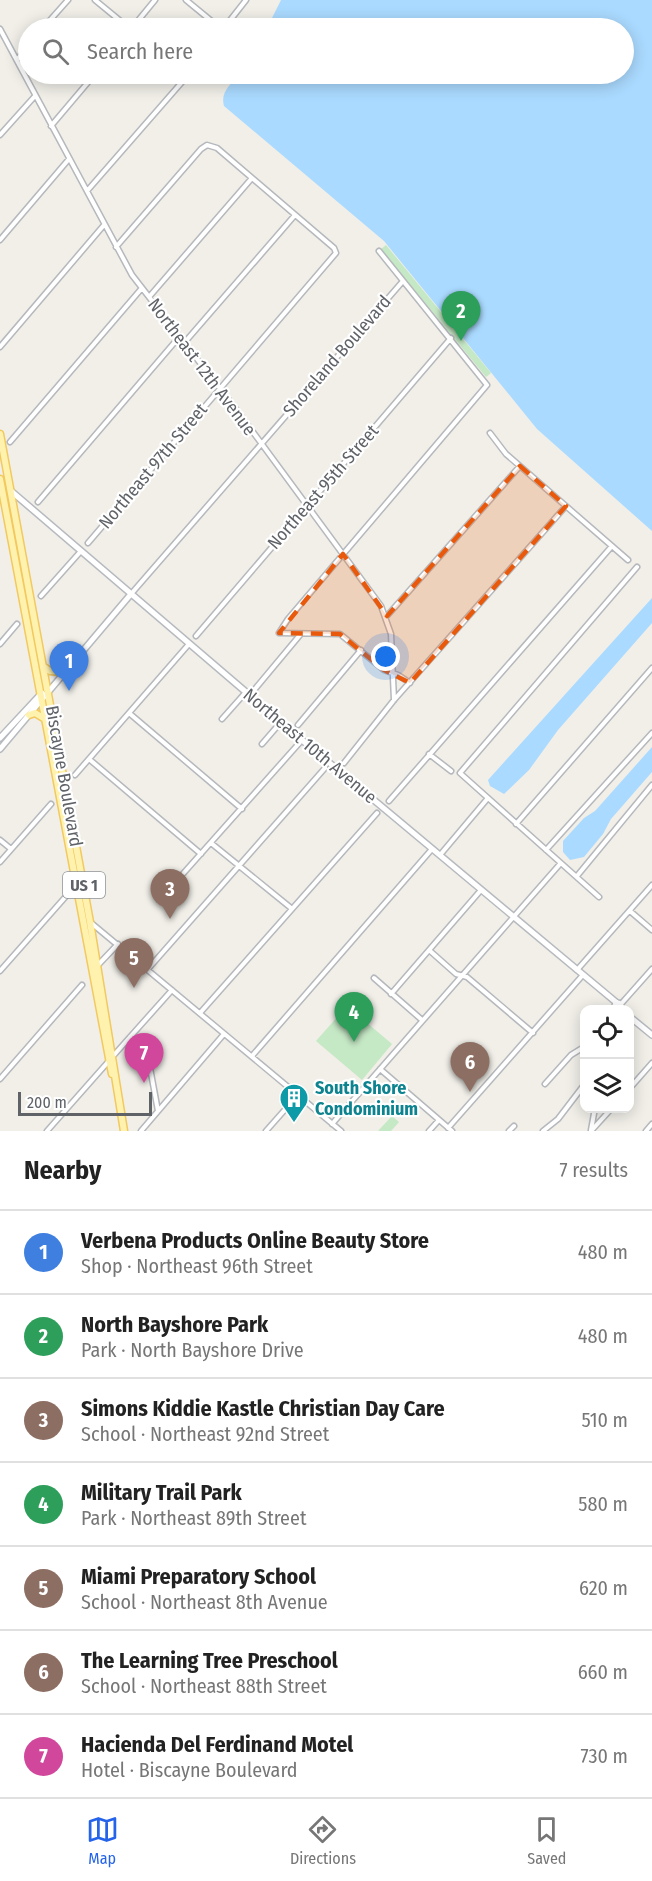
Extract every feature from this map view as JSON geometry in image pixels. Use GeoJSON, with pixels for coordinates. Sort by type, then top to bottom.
{"type":"FeatureCollection","features":[{"type":"Feature","properties":{"kind":"main road","name":"Biscayne Boulevard"},"geometry":{"type":"LineString","coordinates":[[0,434],[114,1055],[115,1083]]}},
{"type":"Feature","properties":{"kind":"main road","name":"Biscayne Boulevard"},"geometry":{"type":"LineString","coordinates":[[0,482],[108,1062],[115,1083],[124,1131]]}},
{"type":"Feature","properties":{"kind":"main road"},"geometry":{"type":"LineString","coordinates":[[44,667],[50,671],[63,672]]}},
{"type":"Feature","properties":{"kind":"main road"},"geometry":{"type":"LineString","coordinates":[[29,715],[38,714],[45,720]]}},
{"type":"Feature","properties":{"kind":"main road"},"geometry":{"type":"LineString","coordinates":[[66,833],[77,847]]}},
{"type":"Feature","properties":{"kind":"main road"},"geometry":{"type":"LineString","coordinates":[[80,911],[90,922]]}},
{"type":"Feature","properties":{"kind":"street"},"geometry":{"type":"LineString","coordinates":[[53,18],[68,0]]}},
{"type":"Feature","properties":{"kind":"street"},"geometry":{"type":"LineString","coordinates":[[95,0],[118,18]]}},
{"type":"Feature","properties":{"kind":"street"},"geometry":{"type":"LineString","coordinates":[[139,18],[155,0]]}},
{"type":"Feature","properties":{"kind":"street"},"geometry":{"type":"LineString","coordinates":[[186,0],[209,18]]}},
{"type":"Feature","properties":{"kind":"street"},"geometry":{"type":"LineString","coordinates":[[231,18],[246,0]]}},
{"type":"Feature","properties":{"kind":"street","name":"Northeast 12th Avenue"},"geometry":{"type":"LineString","coordinates":[[0,29],[18,64]]}},
{"type":"Feature","properties":{"kind":"street","name":"Northeast 12th Avenue"},"geometry":{"type":"LineString","coordinates":[[29,84],[116,248],[142,288],[343,554],[386,617],[391,634],[394,700]]}},
{"type":"Feature","properties":{"kind":"street"},"geometry":{"type":"LineString","coordinates":[[51,126],[87,84]]}},
{"type":"Feature","properties":{"kind":"street"},"geometry":{"type":"LineString","coordinates":[[87,191],[177,84]]}},
{"type":"Feature","properties":{"kind":"street"},"geometry":{"type":"LineString","coordinates":[[0,135],[35,96]]}},
{"type":"Feature","properties":{"kind":"street"},"geometry":{"type":"LineString","coordinates":[[116,248],[201,149],[207,145],[217,148],[295,215],[185,342]]}},
{"type":"Feature","properties":{"kind":"street"},"geometry":{"type":"LineString","coordinates":[[0,240],[69,159]]}},
{"type":"Feature","properties":{"kind":"street"},"geometry":{"type":"LineString","coordinates":[[149,297],[252,178]]}},
{"type":"Feature","properties":{"kind":"street","name":"Northeast 97th Street"},"geometry":{"type":"LineString","coordinates":[[88,543],[336,253],[334,248],[295,215]]}},
{"type":"Feature","properties":{"kind":"street"},"geometry":{"type":"LineString","coordinates":[[0,347],[104,225]]}},
{"type":"Feature","properties":{"kind":"street"},"geometry":{"type":"LineString","coordinates":[[380,251],[487,385],[279,633],[340,634],[384,670],[410,683]]}},
{"type":"Feature","properties":{"kind":"street","name":"Shoreland Boulevard"},"geometry":{"type":"LineString","coordinates":[[131,594],[403,281]]}},
{"type":"Feature","properties":{"kind":"street"},"geometry":{"type":"LineString","coordinates":[[10,442],[142,288]]}},
{"type":"Feature","properties":{"kind":"street"},"geometry":{"type":"LineString","coordinates":[[38,502],[180,336]]}},
{"type":"Feature","properties":{"kind":"street","name":"Northeast 95th Street"},"geometry":{"type":"LineString","coordinates":[[196,636],[451,338]]}},
{"type":"Feature","properties":{"kind":"street"},"geometry":{"type":"LineString","coordinates":[[490,433],[506,454],[628,560]]}},
{"type":"Feature","properties":{"kind":"street"},"geometry":{"type":"LineString","coordinates":[[386,617],[520,466]]}},
{"type":"Feature","properties":{"kind":"street","name":"Northeast 10th Avenue"},"geometry":{"type":"LineString","coordinates":[[11,491],[617,1005]]}},
{"type":"Feature","properties":{"kind":"street"},"geometry":{"type":"LineString","coordinates":[[344,763],[394,700],[566,506]]}},
{"type":"Feature","properties":{"kind":"street"},"geometry":{"type":"LineString","coordinates":[[389,801],[612,546]]}},
{"type":"Feature","properties":{"kind":"street"},"geometry":{"type":"LineString","coordinates":[[41,596],[81,551]]}},
{"type":"Feature","properties":{"kind":"street"},"geometry":{"type":"LineString","coordinates":[[599,897],[460,773],[637,567]]}},
{"type":"Feature","properties":{"kind":"street"},"geometry":{"type":"LineString","coordinates":[[0,738],[39,694],[63,672],[131,594]]}},
{"type":"Feature","properties":{"kind":"street"},"geometry":{"type":"LineString","coordinates":[[0,644],[17,624]]}},
{"type":"Feature","properties":{"kind":"street"},"geometry":{"type":"LineString","coordinates":[[255,689],[300,635]]}},
{"type":"Feature","properties":{"kind":"street"},"geometry":{"type":"LineString","coordinates":[[75,775],[189,644]]}},
{"type":"Feature","properties":{"kind":"street"},"geometry":{"type":"LineString","coordinates":[[298,725],[361,650]]}},
{"type":"Feature","properties":{"kind":"street"},"geometry":{"type":"LineString","coordinates":[[516,824],[652,668]]}},
{"type":"Feature","properties":{"kind":"street"},"geometry":{"type":"LineString","coordinates":[[0,749],[41,702],[48,688]]}},
{"type":"Feature","properties":{"kind":"street"},"geometry":{"type":"LineString","coordinates":[[222,719],[246,692]]}},
{"type":"Feature","properties":{"kind":"street"},"geometry":{"type":"LineString","coordinates":[[129,713],[242,809]]}},
{"type":"Feature","properties":{"kind":"street"},"geometry":{"type":"LineString","coordinates":[[262,744],[282,722]]}},
{"type":"Feature","properties":{"kind":"street"},"geometry":{"type":"LineString","coordinates":[[546,850],[652,733]]}},
{"type":"Feature","properties":{"kind":"street"},"geometry":{"type":"LineString","coordinates":[[182,876],[302,740]]}},
{"type":"Feature","properties":{"kind":"street"},"geometry":{"type":"LineString","coordinates":[[429,753],[451,771]]}},
{"type":"Feature","properties":{"kind":"street"},"geometry":{"type":"LineString","coordinates":[[89,759],[201,854]]}},
{"type":"Feature","properties":{"kind":"street"},"geometry":{"type":"LineString","coordinates":[[148,969],[324,768]]}},
{"type":"Feature","properties":{"kind":"street"},"geometry":{"type":"LineString","coordinates":[[577,876],[652,785]]}},
{"type":"Feature","properties":{"kind":"street"},"geometry":{"type":"LineString","coordinates":[[439,855],[488,798]]}},
{"type":"Feature","properties":{"kind":"street"},"geometry":{"type":"LineString","coordinates":[[0,862],[51,804]]}},
{"type":"Feature","properties":{"kind":"street"},"geometry":{"type":"LineString","coordinates":[[200,1013],[377,813]]}},
{"type":"Feature","properties":{"kind":"street"},"geometry":{"type":"LineString","coordinates":[[0,840],[11,849]]}},
{"type":"Feature","properties":{"kind":"street"},"geometry":{"type":"LineString","coordinates":[[211,843],[291,908]]}},
{"type":"Feature","properties":{"kind":"street"},"geometry":{"type":"LineString","coordinates":[[252,1056],[432,849]]}},
{"type":"Feature","properties":{"kind":"street"},"geometry":{"type":"LineString","coordinates":[[332,1124],[560,864]]}},
{"type":"Feature","properties":{"kind":"street"},"geometry":{"type":"LineString","coordinates":[[577,971],[652,885]]}},
{"type":"Feature","properties":{"kind":"street"},"geometry":{"type":"LineString","coordinates":[[391,994],[481,890]]}},
{"type":"Feature","properties":{"kind":"street"},"geometry":{"type":"LineString","coordinates":[[0,971],[68,894]]}},
{"type":"Feature","properties":{"kind":"street"},"geometry":{"type":"LineString","coordinates":[[630,911],[652,930]]}},
{"type":"Feature","properties":{"kind":"street"},"geometry":{"type":"LineString","coordinates":[[90,922],[341,1131]]}},
{"type":"Feature","properties":{"kind":"street"},"geometry":{"type":"LineString","coordinates":[[98,965],[118,944]]}},
{"type":"Feature","properties":{"kind":"street"},"geometry":{"type":"LineString","coordinates":[[429,950],[461,976],[467,977],[533,1033]]}},
{"type":"Feature","properties":{"kind":"street"},"geometry":{"type":"LineString","coordinates":[[621,1005],[652,969]]}},
{"type":"Feature","properties":{"kind":"street"},"geometry":{"type":"LineString","coordinates":[[380,1069],[450,1130],[582,976]]}},
{"type":"Feature","properties":{"kind":"street"},"geometry":{"type":"LineString","coordinates":[[374,978],[422,1020]]}},
{"type":"Feature","properties":{"kind":"street"},"geometry":{"type":"LineString","coordinates":[[0,1079],[82,985]]}},
{"type":"Feature","properties":{"kind":"street"},"geometry":{"type":"LineString","coordinates":[[114,1055],[172,990]]}},
{"type":"Feature","properties":{"kind":"street"},"geometry":{"type":"LineString","coordinates":[[634,1020],[652,1035]]}},
{"type":"Feature","properties":{"kind":"street"},"geometry":{"type":"LineString","coordinates":[[141,1131],[224,1034]]}},
{"type":"Feature","properties":{"kind":"street"},"geometry":{"type":"LineString","coordinates":[[130,1037],[148,1057],[158,1112]]}},
{"type":"Feature","properties":{"kind":"street"},"geometry":{"type":"LineString","coordinates":[[545,1084],[571,1054],[580,1050]]}},
{"type":"Feature","properties":{"kind":"street"},"geometry":{"type":"LineString","coordinates":[[47,1131],[108,1062]]}},
{"type":"Feature","properties":{"kind":"street"},"geometry":{"type":"LineString","coordinates":[[634,1084],[652,1063]]}},
{"type":"Feature","properties":{"kind":"street"},"geometry":{"type":"LineString","coordinates":[[543,1131],[558,1119],[580,1091]]}},
{"type":"Feature","properties":{"kind":"street"},"geometry":{"type":"LineString","coordinates":[[266,1131],[297,1096]]}},
{"type":"Feature","properties":{"kind":"street"},"geometry":{"type":"LineString","coordinates":[[591,1131],[594,1113]]}},
{"type":"Feature","properties":{"kind":"street"},"geometry":{"type":"LineString","coordinates":[[591,1131],[607,1113]]}},
{"type":"Feature","properties":{"kind":"street"},"geometry":{"type":"LineString","coordinates":[[429,1131],[439,1120]]}},
{"type":"Feature","properties":{"kind":"street"},"geometry":{"type":"LineString","coordinates":[[646,1131],[652,1124]]}},
{"type":"Feature","properties":{"kind":"street"},"geometry":{"type":"LineString","coordinates":[[509,1131],[514,1126]]}},
{"type":"Feature","properties":{"kind":"highlighted area"},"geometry":{"type":"Polygon","coordinates":[[[520,466],[566,506],[410,683],[384,670],[340,634],[279,633],[343,554],[387,616],[520,466]]]}},
{"type":"Feature","properties":{"kind":"green space"},"geometry":{"type":"Polygon","coordinates":[[[386,245],[491,373],[486,377],[381,249],[386,245]]]}},
{"type":"Feature","properties":{"kind":"green space"},"geometry":{"type":"Polygon","coordinates":[[[347,1006],[392,1044],[362,1080],[316,1041],[347,1006]]]}},
{"type":"Feature","properties":{"kind":"green space"},"geometry":{"type":"Polygon","coordinates":[[[392,1116],[399,1122],[391,1131],[378,1131],[392,1116]]]}},
{"type":"Feature","properties":{"kind":"water"},"geometry":{"type":"Polygon","coordinates":[[[281,0],[652,0],[652,531],[537,429],[384,241],[224,106],[223,101],[231,84],[634,84],[634,18],[272,18],[281,0]]]}},
{"type":"Feature","properties":{"kind":"water"},"geometry":{"type":"Polygon","coordinates":[[[652,598],[652,623],[558,730],[529,770],[504,794],[490,786],[488,780],[652,598]]]}},
{"type":"Feature","properties":{"kind":"water"},"geometry":{"type":"Polygon","coordinates":[[[652,747],[652,772],[611,819],[603,834],[584,857],[570,860],[563,852],[563,841],[584,818],[595,811],[652,747]]]}},
{"type":"Feature","properties":{"kind":"place","name":"North Bayshore Park"},"geometry":{"type":"Point","coordinates":[461,341]}},
{"type":"Feature","properties":{"kind":"place","name":"Verbena Products Online Beauty Store"},"geometry":{"type":"Point","coordinates":[69,691]}},
{"type":"Feature","properties":{"kind":"place","name":"Simons Kiddie Kastle Christian Day Care"},"geometry":{"type":"Point","coordinates":[170,919]}},
{"type":"Feature","properties":{"kind":"place","name":"Miami Preparatory School"},"geometry":{"type":"Point","coordinates":[134,988]}},
{"type":"Feature","properties":{"kind":"place","name":"Military Trail Park"},"geometry":{"type":"Point","coordinates":[354,1042]}},
{"type":"Feature","properties":{"kind":"place","name":"Hacienda Del Ferdinand Motel"},"geometry":{"type":"Point","coordinates":[144,1083]}},
{"type":"Feature","properties":{"kind":"place","name":"The Learning Tree Preschool"},"geometry":{"type":"Point","coordinates":[470,1092]}},
{"type":"Feature","properties":{"kind":"place","name":"South Shore Condominium"},"geometry":{"type":"Point","coordinates":[294,1124]}}]}
